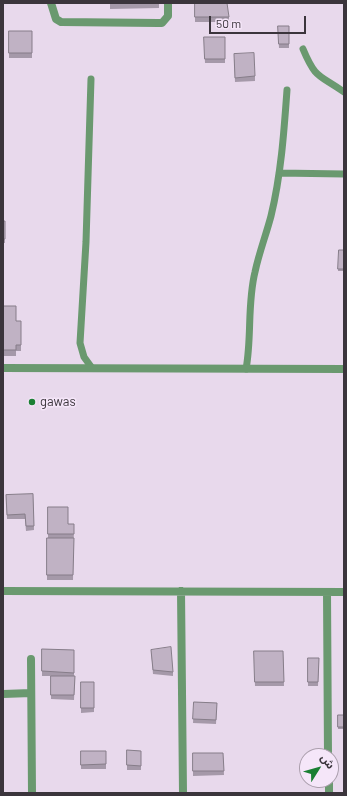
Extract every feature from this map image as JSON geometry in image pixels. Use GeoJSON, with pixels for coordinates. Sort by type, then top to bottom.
{"type":"FeatureCollection","features":[{"type":"Feature","properties":{"kind":"street"},"geometry":{"type":"LineString","coordinates":[[51,3],[56,19],[60,22],[162,23],[168,16],[168,3]]}},
{"type":"Feature","properties":{"kind":"street"},"geometry":{"type":"LineString","coordinates":[[3,368],[344,369]]}},
{"type":"Feature","properties":{"kind":"street"},"geometry":{"type":"LineString","coordinates":[[3,591],[344,592]]}},
{"type":"Feature","properties":{"kind":"street"},"geometry":{"type":"LineString","coordinates":[[181,592],[183,793]]}},
{"type":"Feature","properties":{"kind":"street"},"geometry":{"type":"LineString","coordinates":[[327,592],[328,748]]}},
{"type":"Feature","properties":{"kind":"street"},"geometry":{"type":"LineString","coordinates":[[31,658],[32,793]]}},
{"type":"Feature","properties":{"kind":"street"},"geometry":{"type":"LineString","coordinates":[[3,694],[31,693]]}},
{"type":"Feature","properties":{"kind":"lane"},"geometry":{"type":"LineString","coordinates":[[303,49],[311,68],[316,74],[344,92]]}},
{"type":"Feature","properties":{"kind":"lane"},"geometry":{"type":"LineString","coordinates":[[91,79],[80,343],[84,357],[92,368]]}},
{"type":"Feature","properties":{"kind":"lane"},"geometry":{"type":"LineString","coordinates":[[246,369],[250,346],[252,291],[255,272],[271,217],[279,173],[288,90]]}},
{"type":"Feature","properties":{"kind":"lane"},"geometry":{"type":"LineString","coordinates":[[279,173],[344,174]]}},
{"type":"Feature","properties":{"kind":"building"},"geometry":{"type":"Polygon","coordinates":[[[195,3],[227,3],[229,17],[195,17],[195,3]]]}},
{"type":"Feature","properties":{"kind":"building"},"geometry":{"type":"Polygon","coordinates":[[[278,26],[289,26],[289,44],[279,44],[278,26]]]}},
{"type":"Feature","properties":{"kind":"building"},"geometry":{"type":"Polygon","coordinates":[[[9,31],[32,31],[32,53],[9,53],[9,31]]]}},
{"type":"Feature","properties":{"kind":"building"},"geometry":{"type":"Polygon","coordinates":[[[204,37],[225,37],[225,59],[205,59],[204,37]]]}},
{"type":"Feature","properties":{"kind":"building"},"geometry":{"type":"Polygon","coordinates":[[[254,53],[255,76],[235,78],[234,54],[254,53]]]}},
{"type":"Feature","properties":{"kind":"building"},"geometry":{"type":"Polygon","coordinates":[[[3,221],[5,221],[5,239],[3,239],[3,221]]]}},
{"type":"Feature","properties":{"kind":"building"},"geometry":{"type":"Polygon","coordinates":[[[339,250],[344,250],[344,269],[338,269],[339,250]]]}},
{"type":"Feature","properties":{"kind":"building"},"geometry":{"type":"Polygon","coordinates":[[[3,306],[16,306],[16,321],[21,321],[21,345],[16,345],[16,350],[3,350],[3,306]]]}},
{"type":"Feature","properties":{"kind":"building"},"geometry":{"type":"Polygon","coordinates":[[[33,494],[34,526],[26,526],[25,514],[7,515],[6,495],[33,494]]]}},
{"type":"Feature","properties":{"kind":"building"},"geometry":{"type":"Polygon","coordinates":[[[48,507],[68,507],[68,524],[74,524],[74,534],[48,534],[48,507]]]}},
{"type":"Feature","properties":{"kind":"building"},"geometry":{"type":"Polygon","coordinates":[[[47,538],[74,538],[73,575],[47,575],[47,538]]]}},
{"type":"Feature","properties":{"kind":"building"},"geometry":{"type":"Polygon","coordinates":[[[171,647],[173,672],[153,670],[151,650],[171,647]]]}},
{"type":"Feature","properties":{"kind":"building"},"geometry":{"type":"Polygon","coordinates":[[[42,649],[74,650],[74,673],[42,671],[42,649]]]}},
{"type":"Feature","properties":{"kind":"building"},"geometry":{"type":"Polygon","coordinates":[[[254,651],[283,651],[284,682],[255,682],[254,651]]]}},
{"type":"Feature","properties":{"kind":"building"},"geometry":{"type":"Polygon","coordinates":[[[308,658],[319,658],[318,682],[308,682],[308,658]]]}},
{"type":"Feature","properties":{"kind":"building"},"geometry":{"type":"Polygon","coordinates":[[[51,676],[75,676],[74,695],[51,695],[51,676]]]}},
{"type":"Feature","properties":{"kind":"building"},"geometry":{"type":"Polygon","coordinates":[[[81,682],[94,682],[94,708],[81,708],[81,682]]]}},
{"type":"Feature","properties":{"kind":"building"},"geometry":{"type":"Polygon","coordinates":[[[194,702],[217,703],[216,720],[193,719],[194,702]]]}},
{"type":"Feature","properties":{"kind":"building"},"geometry":{"type":"Polygon","coordinates":[[[338,715],[344,715],[344,727],[338,727],[338,715]]]}},
{"type":"Feature","properties":{"kind":"building"},"geometry":{"type":"Polygon","coordinates":[[[127,750],[141,751],[141,766],[127,765],[127,750]]]}},
{"type":"Feature","properties":{"kind":"building"},"geometry":{"type":"Polygon","coordinates":[[[81,751],[106,751],[106,764],[81,765],[81,751]]]}},
{"type":"Feature","properties":{"kind":"building"},"geometry":{"type":"Polygon","coordinates":[[[193,753],[223,753],[224,771],[193,771],[193,753]]]}},
{"type":"Feature","properties":{"kind":"place","name":"gawas"},"geometry":{"type":"Point","coordinates":[32,402]}}]}
